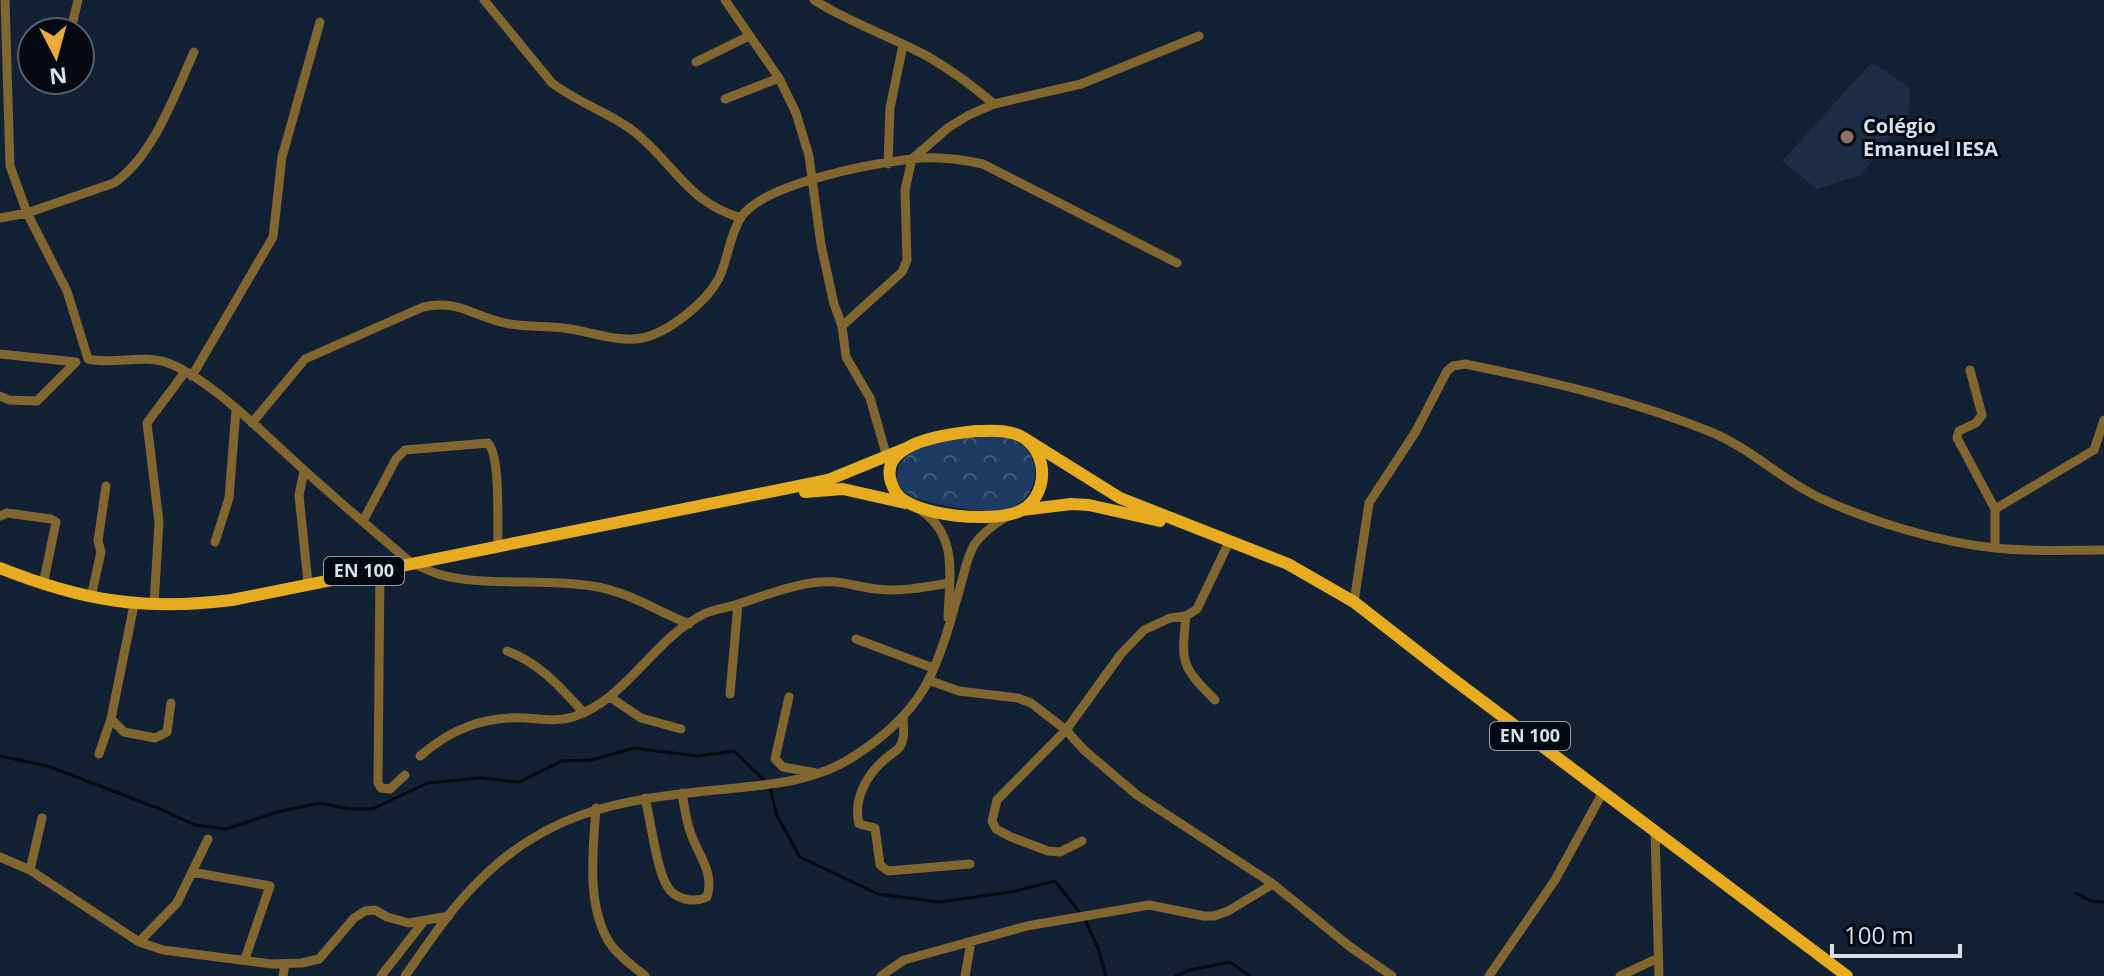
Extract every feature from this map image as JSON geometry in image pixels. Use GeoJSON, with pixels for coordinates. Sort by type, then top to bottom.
{"type":"FeatureCollection","features":[{"type":"Feature","properties":{"kind":"main road","name":"EN 100"},"geometry":{"type":"LineString","coordinates":[[0,568],[43,585],[134,605],[232,600],[828,480],[931,438],[976,431],[1011,432],[1053,454],[1102,489],[1288,564],[1354,602],[1847,976]]}},
{"type":"Feature","properties":{"kind":"main road"},"geometry":{"type":"LineString","coordinates":[[1022,510],[1040,488],[1042,473],[1034,448],[1024,438]]}},
{"type":"Feature","properties":{"kind":"main road"},"geometry":{"type":"LineString","coordinates":[[904,449],[897,456],[890,475],[898,496],[912,506]]}},
{"type":"Feature","properties":{"kind":"main road","name":"EN 100"},"geometry":{"type":"LineString","coordinates":[[730,500],[843,489],[938,513],[1008,516],[1022,510],[1071,504],[1195,527]]}},
{"type":"Feature","properties":{"kind":"street"},"geometry":{"type":"LineString","coordinates":[[5,0],[10,166],[27,213],[67,291],[88,359]]}},
{"type":"Feature","properties":{"kind":"street"},"geometry":{"type":"LineString","coordinates":[[484,0],[552,83],[634,132],[697,197],[719,211],[741,218]]}},
{"type":"Feature","properties":{"kind":"street"},"geometry":{"type":"LineString","coordinates":[[725,0],[779,78],[796,113],[809,156],[821,245],[842,326],[846,357],[870,398],[887,457]]}},
{"type":"Feature","properties":{"kind":"street"},"geometry":{"type":"LineString","coordinates":[[814,0],[846,19],[926,55],[994,104]]}},
{"type":"Feature","properties":{"kind":"street"},"geometry":{"type":"LineString","coordinates":[[154,605],[159,522],[147,423],[188,374],[273,237],[282,157],[320,22]]}},
{"type":"Feature","properties":{"kind":"street"},"geometry":{"type":"LineString","coordinates":[[696,62],[749,36]]}},
{"type":"Feature","properties":{"kind":"street"},"geometry":{"type":"LineString","coordinates":[[842,326],[902,272],[907,260],[905,190],[912,159],[949,127],[994,104],[1081,84],[1199,36]]}},
{"type":"Feature","properties":{"kind":"street"},"geometry":{"type":"LineString","coordinates":[[888,164],[890,108],[903,45]]}},
{"type":"Feature","properties":{"kind":"street"},"geometry":{"type":"LineString","coordinates":[[0,218],[27,213],[114,183],[123,176],[160,126],[194,52]]}},
{"type":"Feature","properties":{"kind":"street"},"geometry":{"type":"LineString","coordinates":[[725,99],[779,78]]}},
{"type":"Feature","properties":{"kind":"street"},"geometry":{"type":"LineString","coordinates":[[252,423],[305,359],[423,307],[455,304],[473,314],[510,324],[618,338],[643,338],[676,322],[698,305],[718,281],[741,218],[767,197],[812,179],[912,159],[961,159],[983,164],[1177,263]]}},
{"type":"Feature","properties":{"kind":"street"},"geometry":{"type":"LineString","coordinates":[[0,354],[75,363],[88,359],[154,360],[188,374],[236,410],[410,562],[439,575],[595,586],[628,596],[689,624]]}},
{"type":"Feature","properties":{"kind":"street"},"geometry":{"type":"LineString","coordinates":[[0,396],[9,400],[37,401],[75,363]]}},
{"type":"Feature","properties":{"kind":"street"},"geometry":{"type":"LineString","coordinates":[[1354,602],[1369,503],[1416,431],[1447,371],[1453,366],[1465,364],[1630,403],[1669,416],[1716,434],[1795,485],[1821,498],[1930,536],[1995,548],[2104,550]]}},
{"type":"Feature","properties":{"kind":"street"},"geometry":{"type":"LineString","coordinates":[[1970,370],[1982,415],[1976,423],[1959,431],[1957,438],[1995,509],[1995,548]]}},
{"type":"Feature","properties":{"kind":"street"},"geometry":{"type":"LineString","coordinates":[[215,542],[229,498],[236,410]]}},
{"type":"Feature","properties":{"kind":"street"},"geometry":{"type":"LineString","coordinates":[[1995,509],[2094,450],[2104,420]]}},
{"type":"Feature","properties":{"kind":"street"},"geometry":{"type":"LineString","coordinates":[[363,521],[396,459],[405,450],[488,443],[493,448],[495,463],[498,546]]}},
{"type":"Feature","properties":{"kind":"street"},"geometry":{"type":"LineString","coordinates":[[304,471],[299,495],[308,583]]}},
{"type":"Feature","properties":{"kind":"street"},"geometry":{"type":"LineString","coordinates":[[91,597],[101,552],[98,541],[106,486]]}},
{"type":"Feature","properties":{"kind":"street"},"geometry":{"type":"LineString","coordinates":[[912,506],[933,519],[948,545],[947,633]]}},
{"type":"Feature","properties":{"kind":"street"},"geometry":{"type":"LineString","coordinates":[[0,516],[7,513],[56,522],[43,585]]}},
{"type":"Feature","properties":{"kind":"street"},"geometry":{"type":"LineString","coordinates":[[405,976],[470,889],[506,856],[542,831],[572,816],[645,798],[769,784],[820,774],[853,758],[881,738],[903,716],[928,680],[947,633],[969,555],[989,528],[1008,516]]}},
{"type":"Feature","properties":{"kind":"street"},"geometry":{"type":"LineString","coordinates":[[1082,841],[1060,852],[1048,851],[1011,837],[996,829],[992,821],[997,800],[1066,730],[1121,654],[1144,630],[1170,618],[1186,616],[1197,609],[1230,540]]}},
{"type":"Feature","properties":{"kind":"street"},"geometry":{"type":"LineString","coordinates":[[380,568],[378,783],[381,788],[390,789],[405,775]]}},
{"type":"Feature","properties":{"kind":"street"},"geometry":{"type":"LineString","coordinates":[[420,756],[440,739],[471,724],[510,718],[557,720],[584,713],[610,697],[639,666],[706,613],[762,595],[816,583],[834,582],[881,590],[949,583]]}},
{"type":"Feature","properties":{"kind":"street"},"geometry":{"type":"LineString","coordinates":[[730,694],[738,604]]}},
{"type":"Feature","properties":{"kind":"street"},"geometry":{"type":"LineString","coordinates":[[99,754],[111,719],[134,605]]}},
{"type":"Feature","properties":{"kind":"street"},"geometry":{"type":"LineString","coordinates":[[1186,616],[1183,660],[1190,675],[1215,700]]}},
{"type":"Feature","properties":{"kind":"street"},"geometry":{"type":"LineString","coordinates":[[856,639],[933,668]]}},
{"type":"Feature","properties":{"kind":"street"},"geometry":{"type":"LineString","coordinates":[[507,651],[533,663],[552,678],[584,713]]}},
{"type":"Feature","properties":{"kind":"street"},"geometry":{"type":"LineString","coordinates":[[928,680],[959,691],[1018,698],[1031,703],[1066,730],[1084,750],[1137,795],[1273,884],[1349,946],[1392,976]]}},
{"type":"Feature","properties":{"kind":"street"},"geometry":{"type":"LineString","coordinates":[[610,697],[641,718],[681,729]]}},
{"type":"Feature","properties":{"kind":"street"},"geometry":{"type":"LineString","coordinates":[[789,697],[775,759],[783,767],[820,774]]}},
{"type":"Feature","properties":{"kind":"street"},"geometry":{"type":"LineString","coordinates":[[111,719],[124,732],[155,738],[167,732],[171,703]]}},
{"type":"Feature","properties":{"kind":"street"},"geometry":{"type":"LineString","coordinates":[[903,716],[904,738],[900,747],[873,770],[863,785],[859,824],[875,828],[880,865],[888,871],[970,864]]}},
{"type":"Feature","properties":{"kind":"street"},"geometry":{"type":"LineString","coordinates":[[1489,976],[1555,880],[1603,792]]}},
{"type":"Feature","properties":{"kind":"street"},"geometry":{"type":"LineString","coordinates":[[645,798],[667,885],[681,898],[700,900],[707,897],[710,886],[703,857],[688,827],[682,793]]}},
{"type":"Feature","properties":{"kind":"street"},"geometry":{"type":"LineString","coordinates":[[596,808],[593,849],[595,892],[601,922],[610,943],[645,976]]}},
{"type":"Feature","properties":{"kind":"street"},"geometry":{"type":"LineString","coordinates":[[30,870],[42,818]]}},
{"type":"Feature","properties":{"kind":"street"},"geometry":{"type":"LineString","coordinates":[[1655,831],[1659,976]]}},
{"type":"Feature","properties":{"kind":"street"},"geometry":{"type":"LineString","coordinates":[[139,942],[177,903],[208,839]]}},
{"type":"Feature","properties":{"kind":"street"},"geometry":{"type":"LineString","coordinates":[[0,857],[30,870],[139,942],[163,950],[285,964],[319,959],[354,918],[365,911],[375,910],[409,923],[449,916]]}},
{"type":"Feature","properties":{"kind":"street"},"geometry":{"type":"LineString","coordinates":[[192,872],[270,886],[245,959]]}},
{"type":"Feature","properties":{"kind":"street"},"geometry":{"type":"LineString","coordinates":[[881,976],[904,960],[1027,926],[1149,905],[1214,916],[1273,884]]}},
{"type":"Feature","properties":{"kind":"street"},"geometry":{"type":"LineString","coordinates":[[381,976],[424,921]]}},
{"type":"Feature","properties":{"kind":"street"},"geometry":{"type":"LineString","coordinates":[[965,976],[971,942]]}},
{"type":"Feature","properties":{"kind":"street"},"geometry":{"type":"LineString","coordinates":[[1620,976],[1658,958]]}},
{"type":"Feature","properties":{"kind":"street"},"geometry":{"type":"LineString","coordinates":[[283,976],[285,964]]}},
{"type":"Feature","properties":{"kind":"shaded area","name":"Colégio Emanuel IESA"},"geometry":{"type":"Polygon","coordinates":[[[1872,62],[1910,88],[1909,113],[1861,175],[1817,189],[1782,161],[1872,62]]]}},
{"type":"Feature","properties":{"kind":"green space"},"geometry":{"type":"Polygon","coordinates":[[[999,436],[1024,447],[1035,467],[1031,489],[1016,506],[986,510],[936,504],[910,495],[899,484],[899,466],[919,448],[944,440],[999,436]]]}},
{"type":"Feature","properties":{"kind":"waterway"},"geometry":{"type":"LineString","coordinates":[[0,756],[48,766],[195,825],[226,829],[277,812],[320,803],[349,809],[373,809],[427,783],[480,778],[519,782],[562,761],[591,760],[634,748],[697,756],[734,751],[765,781]]}},
{"type":"Feature","properties":{"kind":"waterway"},"geometry":{"type":"LineString","coordinates":[[770,787],[777,816],[800,857],[878,894],[939,902],[1011,892],[1055,881],[1081,914]]}},
{"type":"Feature","properties":{"kind":"waterway"},"geometry":{"type":"LineString","coordinates":[[2076,893],[2091,901],[2104,902]]}},
{"type":"Feature","properties":{"kind":"waterway"},"geometry":{"type":"LineString","coordinates":[[1085,920],[1106,976]]}},
{"type":"Feature","properties":{"kind":"waterway"},"geometry":{"type":"LineString","coordinates":[[1176,976],[1230,962],[1250,976]]}},
{"type":"Feature","properties":{"kind":"place","name":"Colégio Emanuel IESA"},"geometry":{"type":"Point","coordinates":[1847,137]}}]}
